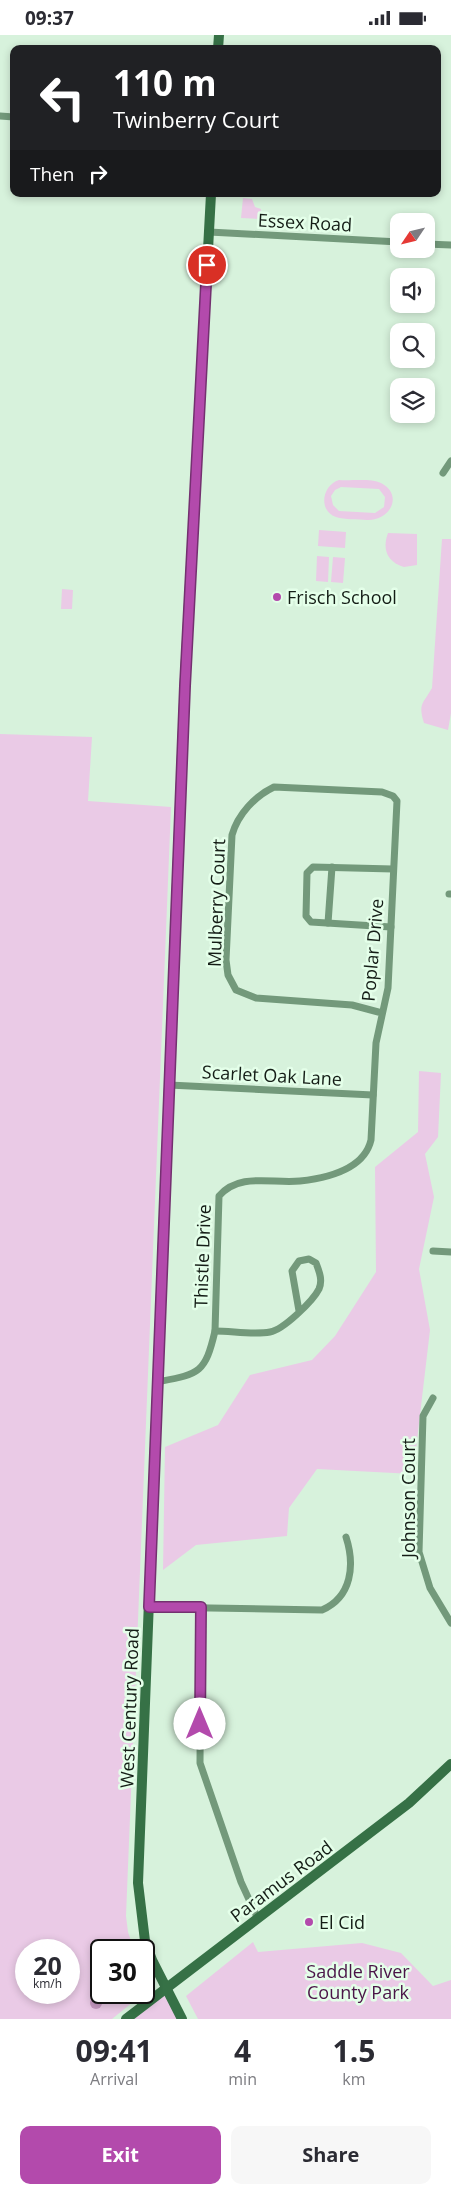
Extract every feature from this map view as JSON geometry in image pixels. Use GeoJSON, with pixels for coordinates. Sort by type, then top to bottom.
{"type":"FeatureCollection","features":[{"type":"Feature","properties":{"kind":"main road","name":"West Century Road"},"geometry":{"type":"LineString","coordinates":[[182,2019],[145,1941],[139,1903],[185,677],[211,197]]}},
{"type":"Feature","properties":{"kind":"main road","name":"Paramus Road"},"geometry":{"type":"LineString","coordinates":[[126,2019],[409,1803],[451,1764]]}},
{"type":"Feature","properties":{"kind":"street","name":"Essex Road"},"geometry":{"type":"LineString","coordinates":[[209,232],[390,242]]}},
{"type":"Feature","properties":{"kind":"street"},"geometry":{"type":"LineString","coordinates":[[435,244],[451,245]]}},
{"type":"Feature","properties":{"kind":"street"},"geometry":{"type":"LineString","coordinates":[[444,473],[451,461]]}},
{"type":"Feature","properties":{"kind":"street","name":"Mulberry Court"},"geometry":{"type":"LineString","coordinates":[[376,792],[274,787],[258,796],[238,821],[232,835],[226,960],[230,983],[236,991],[246,996],[352,1005],[382,1013]]}},
{"type":"Feature","properties":{"kind":"street","name":"Poplar Drive"},"geometry":{"type":"LineString","coordinates":[[343,1171],[361,1161],[369,1150],[376,1043],[388,988],[397,801],[388,793],[376,792]]}},
{"type":"Feature","properties":{"kind":"street"},"geometry":{"type":"LineString","coordinates":[[391,927],[311,922],[306,916],[307,873],[313,867],[393,869]]}},
{"type":"Feature","properties":{"kind":"street"},"geometry":{"type":"LineString","coordinates":[[328,923],[332,867]]}},
{"type":"Feature","properties":{"kind":"street","name":"Scarlet Oak Lane"},"geometry":{"type":"LineString","coordinates":[[169,1085],[373,1095]]}},
{"type":"Feature","properties":{"kind":"street","name":"Thistle Drive"},"geometry":{"type":"LineString","coordinates":[[158,1382],[186,1377],[199,1370],[208,1359],[215,1331],[219,1196],[226,1189],[237,1183],[251,1181],[300,1181],[343,1171]]}},
{"type":"Feature","properties":{"kind":"street"},"geometry":{"type":"LineString","coordinates":[[433,1251],[451,1252]]}},
{"type":"Feature","properties":{"kind":"street"},"geometry":{"type":"LineString","coordinates":[[215,1331],[269,1332],[279,1329],[299,1311],[318,1289],[321,1280],[316,1263],[309,1259],[299,1261],[292,1271],[299,1311]]}},
{"type":"Feature","properties":{"kind":"street","name":"Johnson Court"},"geometry":{"type":"LineString","coordinates":[[433,1398],[423,1416],[419,1551],[430,1588],[451,1623]]}},
{"type":"Feature","properties":{"kind":"street"},"geometry":{"type":"LineString","coordinates":[[149,1607],[313,1611],[329,1607],[342,1596],[349,1580],[350,1550],[346,1537]]}},
{"type":"Feature","properties":{"kind":"street"},"geometry":{"type":"LineString","coordinates":[[201,1607],[200,1763],[241,1882],[258,1919]]}},
{"type":"Feature","properties":{"kind":"green space"},"geometry":{"type":"Polygon","coordinates":[[[243,198],[252,199],[255,207],[261,209],[260,219],[241,218],[243,198]]]}},
{"type":"Feature","properties":{"kind":"green space"},"geometry":{"type":"Polygon","coordinates":[[[339,480],[377,481],[388,488],[392,494],[391,506],[388,512],[375,519],[343,519],[336,517],[326,509],[324,498],[333,483],[339,480]],[[341,487],[335,490],[331,496],[333,505],[339,511],[375,513],[384,507],[385,497],[379,489],[341,487]]]}},
{"type":"Feature","properties":{"kind":"green space"},"geometry":{"type":"Polygon","coordinates":[[[319,530],[346,532],[345,548],[318,546],[319,530]]]}},
{"type":"Feature","properties":{"kind":"green space"},"geometry":{"type":"Polygon","coordinates":[[[388,533],[417,534],[417,565],[404,567],[393,562],[386,549],[388,533]]]}},
{"type":"Feature","properties":{"kind":"green space"},"geometry":{"type":"Polygon","coordinates":[[[442,539],[451,539],[451,713],[448,730],[424,723],[421,711],[422,704],[432,688],[442,539]]]}},
{"type":"Feature","properties":{"kind":"green space"},"geometry":{"type":"Polygon","coordinates":[[[317,556],[329,557],[328,582],[316,581],[317,556]]]}},
{"type":"Feature","properties":{"kind":"green space"},"geometry":{"type":"Polygon","coordinates":[[[333,557],[345,558],[343,583],[331,582],[333,557]]]}},
{"type":"Feature","properties":{"kind":"green space"},"geometry":{"type":"Polygon","coordinates":[[[62,589],[73,590],[72,609],[61,609],[62,589]]]}},
{"type":"Feature","properties":{"kind":"green space"},"geometry":{"type":"Polygon","coordinates":[[[0,734],[92,737],[88,801],[171,807],[126,1916],[130,1939],[90,1939],[90,2004],[130,2004],[112,2019],[0,2019],[0,734]]]}},
{"type":"Feature","properties":{"kind":"green space"},"geometry":{"type":"Polygon","coordinates":[[[419,1071],[441,1073],[438,1137],[425,1154],[434,1197],[419,1269],[430,1330],[413,1474],[317,1469],[289,1508],[287,1536],[196,1545],[163,1570],[165,1447],[218,1425],[250,1375],[312,1360],[335,1336],[376,1272],[375,1167],[418,1132],[419,1071]]]}},
{"type":"Feature","properties":{"kind":"green space","name":"Saddle River County Park"},"geometry":{"type":"Polygon","coordinates":[[[253,1942],[258,1952],[362,1943],[401,1953],[433,1986],[451,1980],[451,2019],[198,2019],[186,1996],[253,1942]]]}},
{"type":"Feature","properties":{"kind":"green space"},"geometry":{"type":"Polygon","coordinates":[[[167,1989],[182,2019],[126,2019],[146,2004],[155,2004],[155,1998],[167,1989]]]}},
{"type":"Feature","properties":{"kind":"shaded area"},"geometry":{"type":"Polygon","coordinates":[[[102,2004],[98,2009],[94,2009],[90,2005],[102,2004]]]}},
{"type":"Feature","properties":{"kind":"place","name":"Frisch School"},"geometry":{"type":"Point","coordinates":[277,597]}},
{"type":"Feature","properties":{"kind":"place","name":"El Cid"},"geometry":{"type":"Point","coordinates":[309,1922]}},
{"type":"Feature","properties":{"kind":"route"},"geometry":{"type":"LineString","coordinates":[[200,1724],[201,1607],[149,1607],[185,686],[207,265]]}}]}
